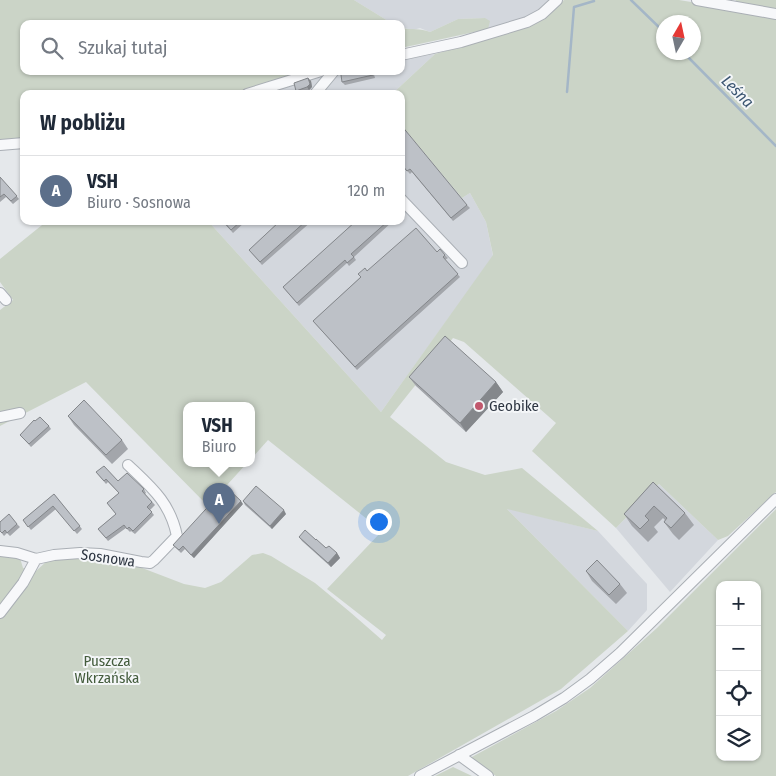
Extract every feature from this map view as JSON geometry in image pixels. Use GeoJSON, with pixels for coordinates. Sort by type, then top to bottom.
{"type":"FeatureCollection","features":[{"type":"Feature","properties":{"kind":"street"},"geometry":{"type":"LineString","coordinates":[[405,54],[461,42],[528,22],[542,14],[557,0]]}},
{"type":"Feature","properties":{"kind":"street"},"geometry":{"type":"LineString","coordinates":[[696,0],[776,14]]}},
{"type":"Feature","properties":{"kind":"street"},"geometry":{"type":"LineString","coordinates":[[260,90],[309,75]]}},
{"type":"Feature","properties":{"kind":"street"},"geometry":{"type":"LineString","coordinates":[[318,90],[331,75]]}},
{"type":"Feature","properties":{"kind":"street"},"geometry":{"type":"LineString","coordinates":[[0,145],[20,143]]}},
{"type":"Feature","properties":{"kind":"street"},"geometry":{"type":"LineString","coordinates":[[405,203],[462,263]]}},
{"type":"Feature","properties":{"kind":"street"},"geometry":{"type":"LineString","coordinates":[[0,417],[20,413]]}},
{"type":"Feature","properties":{"kind":"street","name":"Sosnowa"},"geometry":{"type":"LineString","coordinates":[[0,551],[18,553],[36,559],[54,555],[80,553],[100,554],[150,563],[177,536],[170,513],[162,498],[128,465]]}},
{"type":"Feature","properties":{"kind":"street"},"geometry":{"type":"LineString","coordinates":[[420,776],[534,716],[564,698],[590,679],[620,653],[776,499]]}},
{"type":"Feature","properties":{"kind":"street"},"geometry":{"type":"LineString","coordinates":[[0,613],[23,583],[36,559]]}},
{"type":"Feature","properties":{"kind":"street"},"geometry":{"type":"LineString","coordinates":[[459,755],[488,776]]}},
{"type":"Feature","properties":{"kind":"shaded area"},"geometry":{"type":"Polygon","coordinates":[[[354,0],[551,0],[539,12],[526,18],[488,29],[485,18],[458,19],[430,32],[420,28],[413,30],[405,28],[405,20],[386,20],[354,0]]]}},
{"type":"Feature","properties":{"kind":"shaded area"},"geometry":{"type":"Polygon","coordinates":[[[435,54],[396,90],[279,90],[328,75],[405,75],[405,59],[435,54]]]}},
{"type":"Feature","properties":{"kind":"shaded area"},"geometry":{"type":"Polygon","coordinates":[[[405,130],[462,198],[470,193],[486,222],[493,256],[381,412],[212,225],[405,225],[405,130]]]}},
{"type":"Feature","properties":{"kind":"shaded area"},"geometry":{"type":"Polygon","coordinates":[[[659,484],[718,540],[670,592],[616,528],[659,484]]]}},
{"type":"Feature","properties":{"kind":"shaded area"},"geometry":{"type":"Polygon","coordinates":[[[506,508],[598,531],[647,584],[647,610],[628,631],[506,508]]]}},
{"type":"Feature","properties":{"kind":"green space"},"geometry":{"type":"Polygon","coordinates":[[[0,0],[354,0],[386,20],[20,20],[20,75],[290,75],[244,90],[20,90],[20,145],[0,145],[0,0]]]}},
{"type":"Feature","properties":{"kind":"green space","name":"Puszcza Wkrzańska"},"geometry":{"type":"Polygon","coordinates":[[[564,0],[679,0],[776,16],[776,492],[728,536],[718,540],[659,484],[616,528],[532,451],[556,423],[464,342],[453,338],[390,417],[446,462],[485,475],[522,468],[598,531],[507,509],[628,631],[561,689],[408,776],[0,776],[0,554],[20,558],[23,568],[36,571],[47,561],[86,556],[137,566],[184,584],[205,588],[221,582],[252,555],[263,553],[315,583],[382,640],[386,635],[327,589],[382,531],[268,440],[255,455],[255,402],[183,402],[183,467],[243,467],[208,506],[86,382],[0,426],[0,310],[13,300],[0,282],[0,259],[42,225],[212,225],[381,412],[493,255],[486,222],[470,193],[462,198],[405,130],[405,90],[396,90],[435,54],[542,19],[564,0]]]}},
{"type":"Feature","properties":{"kind":"green space"},"geometry":{"type":"Polygon","coordinates":[[[736,0],[776,0],[776,9],[735,2],[736,0]]]}},
{"type":"Feature","properties":{"kind":"green space"},"geometry":{"type":"Polygon","coordinates":[[[485,18],[490,21],[488,29],[405,47],[405,28],[430,32],[458,19],[485,18]]]}},
{"type":"Feature","properties":{"kind":"green space"},"geometry":{"type":"Polygon","coordinates":[[[776,509],[776,776],[496,776],[470,758],[556,711],[590,688],[657,628],[776,509]]]}},
{"type":"Feature","properties":{"kind":"green space"},"geometry":{"type":"Polygon","coordinates":[[[453,767],[472,776],[435,776],[453,767]]]}},
{"type":"Feature","properties":{"kind":"building"},"geometry":{"type":"Polygon","coordinates":[[[341,75],[373,75],[342,82],[341,75]]]}},
{"type":"Feature","properties":{"kind":"building"},"geometry":{"type":"Polygon","coordinates":[[[308,78],[310,84],[307,87],[296,90],[294,83],[308,78]]]}},
{"type":"Feature","properties":{"kind":"building"},"geometry":{"type":"Polygon","coordinates":[[[405,130],[467,205],[451,218],[410,169],[407,171],[405,169],[405,130]]]}},
{"type":"Feature","properties":{"kind":"building"},"geometry":{"type":"Polygon","coordinates":[[[0,177],[17,196],[11,201],[4,194],[0,197],[0,177]]]}},
{"type":"Feature","properties":{"kind":"building"},"geometry":{"type":"Polygon","coordinates":[[[227,225],[237,225],[231,230],[227,225]]]}},
{"type":"Feature","properties":{"kind":"building"},"geometry":{"type":"Polygon","coordinates":[[[276,225],[302,225],[260,262],[249,250],[276,225]]]}},
{"type":"Feature","properties":{"kind":"building"},"geometry":{"type":"Polygon","coordinates":[[[352,225],[384,225],[351,254],[354,257],[347,263],[345,260],[297,303],[283,287],[352,225]]]}},
{"type":"Feature","properties":{"kind":"building"},"geometry":{"type":"Polygon","coordinates":[[[416,228],[437,252],[440,249],[445,255],[443,257],[458,274],[355,367],[313,321],[361,277],[358,274],[365,268],[367,271],[416,228]]]}},
{"type":"Feature","properties":{"kind":"building"},"geometry":{"type":"Polygon","coordinates":[[[445,336],[496,382],[460,423],[409,377],[445,336]]]}},
{"type":"Feature","properties":{"kind":"building"},"geometry":{"type":"Polygon","coordinates":[[[84,400],[122,440],[106,455],[68,416],[84,400]]]}},
{"type":"Feature","properties":{"kind":"building"},"geometry":{"type":"Polygon","coordinates":[[[40,417],[49,426],[29,444],[20,435],[34,420],[40,417]]]}},
{"type":"Feature","properties":{"kind":"building"},"geometry":{"type":"Polygon","coordinates":[[[104,466],[118,481],[127,473],[144,489],[142,491],[152,502],[147,507],[152,512],[133,531],[129,527],[127,529],[124,525],[106,538],[98,529],[116,514],[107,503],[119,493],[106,479],[104,481],[96,472],[104,466]]]}},
{"type":"Feature","properties":{"kind":"building"},"geometry":{"type":"Polygon","coordinates":[[[653,482],[685,513],[671,528],[664,522],[667,518],[654,506],[645,516],[649,520],[640,529],[624,514],[653,482]]]}},
{"type":"Feature","properties":{"kind":"building"},"geometry":{"type":"Polygon","coordinates":[[[256,486],[284,510],[270,526],[243,501],[256,486]]]}},
{"type":"Feature","properties":{"kind":"building"},"geometry":{"type":"Polygon","coordinates":[[[226,487],[241,501],[191,555],[183,546],[179,550],[173,545],[226,487]]]}},
{"type":"Feature","properties":{"kind":"building"},"geometry":{"type":"Polygon","coordinates":[[[54,494],[80,526],[74,531],[53,506],[28,527],[23,520],[54,494]]]}},
{"type":"Feature","properties":{"kind":"building"},"geometry":{"type":"Polygon","coordinates":[[[9,514],[17,524],[7,533],[5,530],[2,533],[0,531],[0,522],[9,514]]]}},
{"type":"Feature","properties":{"kind":"building"},"geometry":{"type":"Polygon","coordinates":[[[305,530],[326,548],[329,546],[337,553],[328,563],[299,537],[305,530]]]}},
{"type":"Feature","properties":{"kind":"building"},"geometry":{"type":"Polygon","coordinates":[[[597,560],[620,584],[609,595],[586,571],[597,560]]]}},
{"type":"Feature","properties":{"kind":"waterway","name":"Leśna"},"geometry":{"type":"LineString","coordinates":[[631,0],[656,24]]}},
{"type":"Feature","properties":{"kind":"waterway"},"geometry":{"type":"LineString","coordinates":[[567,92],[574,7],[594,1]]}},
{"type":"Feature","properties":{"kind":"waterway","name":"Leśna"},"geometry":{"type":"LineString","coordinates":[[691,60],[776,146]]}},
{"type":"Feature","properties":{"kind":"place","name":"Geobike"},"geometry":{"type":"Point","coordinates":[479,406]}},
{"type":"Feature","properties":{"kind":"place","name":"VSH"},"geometry":{"type":"Point","coordinates":[219,524]}}]}
